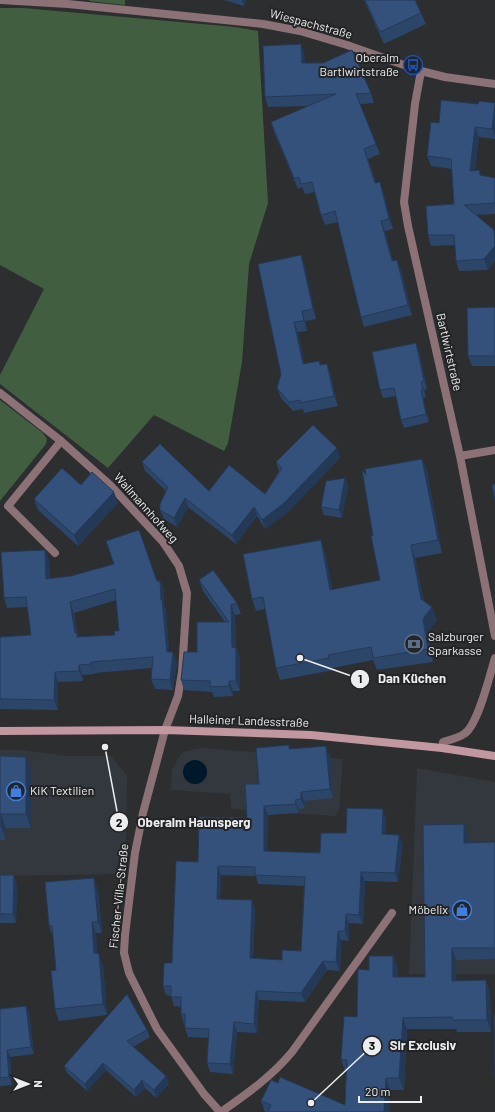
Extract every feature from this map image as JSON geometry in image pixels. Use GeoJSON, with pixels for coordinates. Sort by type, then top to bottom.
{"type":"FeatureCollection","features":[{"type":"Feature","properties":{"kind":"main road","name":"Halleiner Landesstraße"},"geometry":{"type":"LineString","coordinates":[[0,731],[165,730],[311,735],[442,748],[495,756]]}},
{"type":"Feature","properties":{"kind":"street","name":"Wiespachstraße"},"geometry":{"type":"LineString","coordinates":[[0,0],[68,4],[263,24],[300,31],[347,45],[421,71],[445,77],[495,84]]}},
{"type":"Feature","properties":{"kind":"street","name":"Bartlwirtstraße"},"geometry":{"type":"LineString","coordinates":[[421,71],[404,202],[408,226],[460,456],[495,636]]}},
{"type":"Feature","properties":{"kind":"street","name":"Wallmannhofweg"},"geometry":{"type":"LineString","coordinates":[[0,393],[61,441],[110,485],[163,542],[179,566],[187,593],[182,672],[178,696],[165,730]]}},
{"type":"Feature","properties":{"kind":"street"},"geometry":{"type":"LineString","coordinates":[[55,553],[8,506],[61,441]]}},
{"type":"Feature","properties":{"kind":"street"},"geometry":{"type":"LineString","coordinates":[[460,456],[495,450]]}},
{"type":"Feature","properties":{"kind":"street"},"geometry":{"type":"LineString","coordinates":[[442,748],[444,742],[465,734],[476,718],[495,658]]}},
{"type":"Feature","properties":{"kind":"street","name":"Fischer-Villa-Straße"},"geometry":{"type":"LineString","coordinates":[[165,730],[150,785],[135,853],[124,953],[129,973],[157,1029],[204,1094],[220,1112],[250,1091],[280,1066],[292,1052],[392,913]]}},
{"type":"Feature","properties":{"kind":"shaded area"},"geometry":{"type":"Polygon","coordinates":[[[202,748],[343,759],[339,811],[335,816],[231,809],[230,794],[171,790],[172,770],[180,755],[185,751],[202,748]]]}},
{"type":"Feature","properties":{"kind":"shaded area"},"geometry":{"type":"Polygon","coordinates":[[[0,750],[19,750],[68,756],[111,756],[127,775],[126,836],[123,874],[0,876],[0,750]]]}},
{"type":"Feature","properties":{"kind":"shaded area"},"geometry":{"type":"Polygon","coordinates":[[[417,768],[495,782],[495,974],[409,974],[417,768]]]}},
{"type":"Feature","properties":{"kind":"green space"},"geometry":{"type":"Polygon","coordinates":[[[125,0],[125,5],[89,1],[125,0]]]}},
{"type":"Feature","properties":{"kind":"green space"},"geometry":{"type":"Polygon","coordinates":[[[0,8],[23,8],[235,27],[258,31],[268,203],[249,264],[242,362],[228,443],[224,451],[154,415],[108,468],[0,384],[0,375],[44,289],[0,265],[0,8]]]}},
{"type":"Feature","properties":{"kind":"green space"},"geometry":{"type":"Polygon","coordinates":[[[0,400],[43,433],[47,439],[46,444],[0,501],[0,400]]]}},
{"type":"Feature","properties":{"kind":"water"},"geometry":{"type":"Polygon","coordinates":[[[195,760],[200,761],[206,767],[206,777],[200,783],[195,784],[190,783],[184,777],[183,772],[184,767],[190,761],[195,760]]]}},
{"type":"Feature","properties":{"kind":"building"},"geometry":{"type":"Polygon","coordinates":[[[365,0],[415,0],[421,13],[380,32],[365,0]]]}},
{"type":"Feature","properties":{"kind":"building"},"geometry":{"type":"Polygon","coordinates":[[[301,44],[302,63],[323,63],[352,50],[371,93],[356,94],[376,144],[364,149],[375,183],[380,182],[389,219],[381,221],[392,261],[397,260],[408,305],[361,317],[335,211],[321,215],[312,182],[301,184],[299,177],[294,178],[271,122],[336,94],[265,97],[263,46],[301,44]]]}},
{"type":"Feature","properties":{"kind":"building"},"geometry":{"type":"Polygon","coordinates":[[[441,100],[478,104],[479,101],[495,103],[492,129],[475,127],[470,171],[479,170],[480,175],[495,178],[495,203],[464,205],[494,230],[495,246],[484,259],[456,261],[454,235],[428,235],[426,206],[454,204],[451,159],[427,156],[431,122],[439,123],[441,100]]]}},
{"type":"Feature","properties":{"kind":"building"},"geometry":{"type":"Polygon","coordinates":[[[301,255],[313,309],[302,311],[304,321],[294,322],[303,364],[319,361],[320,365],[327,364],[334,396],[300,403],[300,400],[289,402],[277,388],[281,374],[258,264],[301,255]]]}},
{"type":"Feature","properties":{"kind":"building"},"geometry":{"type":"Polygon","coordinates":[[[495,307],[495,356],[468,356],[467,308],[495,307]]]}},
{"type":"Feature","properties":{"kind":"building"},"geometry":{"type":"Polygon","coordinates":[[[416,343],[424,381],[421,382],[423,389],[421,390],[426,414],[401,420],[394,388],[380,390],[372,352],[416,343]]]}},
{"type":"Feature","properties":{"kind":"building"},"geometry":{"type":"Polygon","coordinates":[[[313,425],[337,448],[284,503],[262,520],[254,507],[232,535],[185,498],[174,518],[160,510],[160,504],[168,487],[142,462],[160,444],[209,491],[229,465],[265,494],[282,468],[276,462],[313,425]]]}},
{"type":"Feature","properties":{"kind":"building"},"geometry":{"type":"Polygon","coordinates":[[[422,459],[438,540],[411,545],[421,599],[432,607],[423,619],[428,649],[373,658],[371,647],[328,655],[329,658],[276,668],[263,597],[252,599],[243,554],[321,540],[330,590],[380,580],[371,536],[373,536],[362,470],[366,475],[365,469],[422,459]]]}},
{"type":"Feature","properties":{"kind":"building"},"geometry":{"type":"Polygon","coordinates":[[[62,468],[81,485],[92,472],[114,492],[74,535],[34,499],[62,468]]]}},
{"type":"Feature","properties":{"kind":"building"},"geometry":{"type":"Polygon","coordinates":[[[345,478],[339,510],[321,507],[326,481],[345,478]]]}},
{"type":"Feature","properties":{"kind":"building"},"geometry":{"type":"Polygon","coordinates":[[[495,484],[495,501],[492,485],[495,484]]]}},
{"type":"Feature","properties":{"kind":"building"},"geometry":{"type":"Polygon","coordinates":[[[139,530],[157,581],[160,581],[167,652],[173,652],[170,680],[151,679],[153,657],[91,662],[91,664],[79,665],[79,671],[55,672],[54,700],[0,699],[0,637],[31,635],[26,597],[4,598],[1,552],[45,550],[46,579],[71,576],[114,564],[106,541],[139,530]],[[115,589],[70,602],[77,637],[115,635],[114,631],[119,631],[115,589]]]}},
{"type":"Feature","properties":{"kind":"building"},"geometry":{"type":"Polygon","coordinates":[[[213,570],[237,603],[231,605],[232,647],[236,648],[236,681],[229,681],[229,686],[210,687],[210,681],[181,680],[184,652],[197,652],[197,622],[229,622],[199,580],[213,570]]]}},
{"type":"Feature","properties":{"kind":"building"},"geometry":{"type":"Polygon","coordinates":[[[289,745],[289,749],[326,746],[330,789],[301,792],[301,799],[295,800],[296,804],[264,806],[264,851],[320,853],[321,833],[346,833],[347,808],[383,809],[382,834],[399,835],[395,873],[361,872],[359,915],[346,914],[345,931],[338,931],[336,962],[323,961],[301,993],[256,991],[254,1024],[234,1022],[230,1064],[207,1063],[209,1029],[185,1028],[185,1014],[181,1014],[181,997],[171,997],[171,986],[163,986],[164,963],[172,963],[176,861],[198,862],[199,817],[247,818],[245,784],[259,784],[256,748],[289,745]],[[218,866],[217,899],[252,900],[250,958],[282,960],[282,950],[301,951],[305,877],[255,875],[255,867],[218,866]]]}},
{"type":"Feature","properties":{"kind":"building"},"geometry":{"type":"Polygon","coordinates":[[[0,756],[26,757],[26,814],[1,814],[1,826],[0,826],[0,756]]]}},
{"type":"Feature","properties":{"kind":"building"},"geometry":{"type":"Polygon","coordinates":[[[464,824],[464,843],[495,842],[495,948],[452,948],[452,981],[486,980],[487,1020],[452,1020],[452,1017],[403,1018],[399,1078],[386,1078],[384,1112],[268,1112],[271,1105],[261,1101],[271,1080],[278,1083],[280,1077],[345,1105],[347,1060],[341,1059],[344,1016],[357,1017],[358,969],[369,970],[369,956],[393,956],[393,977],[425,977],[423,825],[464,824]]]}},
{"type":"Feature","properties":{"kind":"building"},"geometry":{"type":"Polygon","coordinates":[[[0,875],[14,875],[13,914],[0,914],[0,875]]]}},
{"type":"Feature","properties":{"kind":"building"},"geometry":{"type":"Polygon","coordinates":[[[94,878],[98,922],[92,922],[94,953],[99,954],[103,1004],[55,1009],[51,971],[56,970],[52,926],[49,926],[45,882],[94,878]]]}},
{"type":"Feature","properties":{"kind":"building"},"geometry":{"type":"Polygon","coordinates":[[[127,994],[147,1030],[127,1041],[166,1076],[154,1090],[142,1080],[134,1090],[103,1063],[85,1084],[64,1066],[127,994]]]}},
{"type":"Feature","properties":{"kind":"building"},"geometry":{"type":"Polygon","coordinates":[[[26,1006],[31,1047],[7,1050],[9,1077],[0,1078],[0,1009],[26,1006]]]}},
{"type":"Feature","properties":{"kind":"building"},"geometry":{"type":"Polygon","coordinates":[[[494,1015],[495,1015],[495,1074],[494,1015]]]}},
{"type":"Feature","properties":{"kind":"place","name":"Oberalm Bartlwirtstraße"},"geometry":{"type":"Point","coordinates":[413,65]}},
{"type":"Feature","properties":{"kind":"place","name":"Salzburger Sparkasse"},"geometry":{"type":"Point","coordinates":[414,644]}},
{"type":"Feature","properties":{"kind":"place","name":"Dan Küchen"},"geometry":{"type":"Point","coordinates":[300,658]}},
{"type":"Feature","properties":{"kind":"place","name":"Oberalm Haunsperg"},"geometry":{"type":"Point","coordinates":[105,747]}},
{"type":"Feature","properties":{"kind":"place","name":"KiK Textilien"},"geometry":{"type":"Point","coordinates":[16,791]}},
{"type":"Feature","properties":{"kind":"place","name":"Möbelix"},"geometry":{"type":"Point","coordinates":[462,910]}},
{"type":"Feature","properties":{"kind":"place","name":"Sir Exclusiv"},"geometry":{"type":"Point","coordinates":[311,1103]}}]}
